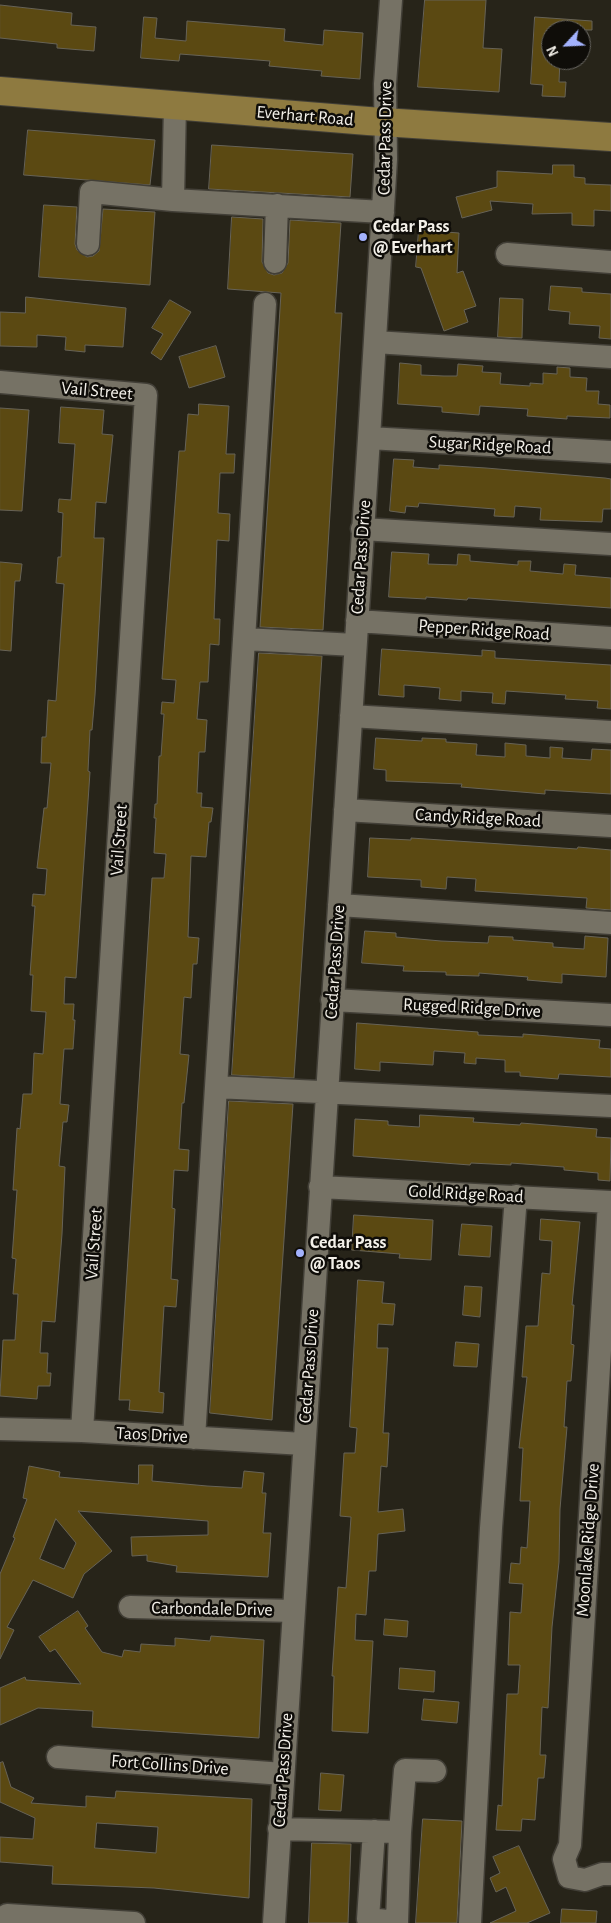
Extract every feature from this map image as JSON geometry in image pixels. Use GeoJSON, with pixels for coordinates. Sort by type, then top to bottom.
{"type":"FeatureCollection","features":[{"type":"Feature","properties":{"kind":"main road","name":"Everhart Road"},"geometry":{"type":"LineString","coordinates":[[0,91],[386,123],[611,137]]}},
{"type":"Feature","properties":{"kind":"street","name":"Cedar Pass Drive"},"geometry":{"type":"LineString","coordinates":[[274,1923],[383,212],[388,0]]}},
{"type":"Feature","properties":{"kind":"street"},"geometry":{"type":"LineString","coordinates":[[173,200],[175,106]]}},
{"type":"Feature","properties":{"kind":"street"},"geometry":{"type":"LineString","coordinates":[[88,244],[91,192],[173,200],[383,212]]}},
{"type":"Feature","properties":{"kind":"street"},"geometry":{"type":"LineString","coordinates":[[275,262],[277,205]]}},
{"type":"Feature","properties":{"kind":"street"},"geometry":{"type":"LineString","coordinates":[[507,254],[611,262]]}},
{"type":"Feature","properties":{"kind":"street"},"geometry":{"type":"LineString","coordinates":[[194,1438],[265,304]]}},
{"type":"Feature","properties":{"kind":"street"},"geometry":{"type":"LineString","coordinates":[[375,342],[611,358]]}},
{"type":"Feature","properties":{"kind":"street","name":"Vail Street"},"geometry":{"type":"LineString","coordinates":[[0,382],[146,395],[82,1431]]}},
{"type":"Feature","properties":{"kind":"street","name":"Sugar Ridge Road"},"geometry":{"type":"LineString","coordinates":[[369,438],[611,452]]}},
{"type":"Feature","properties":{"kind":"street"},"geometry":{"type":"LineString","coordinates":[[362,529],[611,544]]}},
{"type":"Feature","properties":{"kind":"street","name":"Pepper Ridge Road"},"geometry":{"type":"LineString","coordinates":[[357,621],[611,638]]}},
{"type":"Feature","properties":{"kind":"street"},"geometry":{"type":"LineString","coordinates":[[244,638],[355,644]]}},
{"type":"Feature","properties":{"kind":"street"},"geometry":{"type":"LineString","coordinates":[[351,716],[611,732]]}},
{"type":"Feature","properties":{"kind":"street","name":"Candy Ridge Road"},"geometry":{"type":"LineString","coordinates":[[345,810],[611,826]]}},
{"type":"Feature","properties":{"kind":"street"},"geometry":{"type":"LineString","coordinates":[[338,905],[611,923]]}},
{"type":"Feature","properties":{"kind":"street","name":"Rugged Ridge Drive"},"geometry":{"type":"LineString","coordinates":[[332,1000],[611,1015]]}},
{"type":"Feature","properties":{"kind":"street"},"geometry":{"type":"LineString","coordinates":[[216,1088],[611,1106]]}},
{"type":"Feature","properties":{"kind":"street","name":"Gold Ridge Road"},"geometry":{"type":"LineString","coordinates":[[320,1187],[610,1202]]}},
{"type":"Feature","properties":{"kind":"street"},"geometry":{"type":"LineString","coordinates":[[470,1923],[491,1528],[516,1196]]}},
{"type":"Feature","properties":{"kind":"street","name":"Moonlake Ridge Drive"},"geometry":{"type":"LineString","coordinates":[[610,1202],[570,1845],[564,1859],[569,1877],[585,1880],[602,1874],[611,1874]]}},
{"type":"Feature","properties":{"kind":"street","name":"Taos Drive"},"geometry":{"type":"LineString","coordinates":[[0,1429],[82,1431],[304,1444]]}},
{"type":"Feature","properties":{"kind":"street","name":"Carbondale Drive"},"geometry":{"type":"LineString","coordinates":[[130,1607],[294,1611]]}},
{"type":"Feature","properties":{"kind":"street","name":"Fort Collins Drive"},"geometry":{"type":"LineString","coordinates":[[58,1757],[283,1774]]}},
{"type":"Feature","properties":{"kind":"street"},"geometry":{"type":"LineString","coordinates":[[374,1832],[368,1920],[397,1922],[400,1832],[405,1770],[435,1771]]}},
{"type":"Feature","properties":{"kind":"street"},"geometry":{"type":"LineString","coordinates":[[279,1829],[400,1832]]}},
{"type":"Feature","properties":{"kind":"street"},"geometry":{"type":"LineString","coordinates":[[7,1915],[134,1923]]}},
{"type":"Feature","properties":{"kind":"building"},"geometry":{"type":"Polygon","coordinates":[[[425,0],[486,0],[483,48],[502,49],[499,92],[418,87],[425,0]]]}},
{"type":"Feature","properties":{"kind":"building"},"geometry":{"type":"Polygon","coordinates":[[[0,5],[72,13],[71,25],[96,27],[94,51],[57,48],[57,44],[0,38],[0,5]]]}},
{"type":"Feature","properties":{"kind":"building"},"geometry":{"type":"Polygon","coordinates":[[[144,17],[157,18],[155,38],[186,41],[187,21],[285,29],[284,41],[323,45],[324,30],[363,33],[360,79],[321,76],[322,71],[269,66],[270,61],[180,54],[179,61],[141,58],[144,17]]]}},
{"type":"Feature","properties":{"kind":"building"},"geometry":{"type":"Polygon","coordinates":[[[535,17],[578,20],[541,20],[541,70],[560,70],[559,82],[566,82],[565,97],[542,96],[543,85],[531,84],[535,17]]]}},
{"type":"Feature","properties":{"kind":"building"},"geometry":{"type":"Polygon","coordinates":[[[28,130],[155,140],[150,185],[24,175],[28,130]]]}},
{"type":"Feature","properties":{"kind":"building"},"geometry":{"type":"Polygon","coordinates":[[[212,145],[353,154],[350,197],[209,189],[212,145]]]}},
{"type":"Feature","properties":{"kind":"building"},"geometry":{"type":"Polygon","coordinates":[[[553,165],[574,165],[574,177],[585,178],[585,184],[611,185],[611,211],[594,210],[594,226],[572,225],[572,213],[532,214],[533,204],[490,201],[492,210],[462,218],[456,197],[497,187],[497,171],[552,174],[553,165]]]}},
{"type":"Feature","properties":{"kind":"building"},"geometry":{"type":"Polygon","coordinates":[[[44,205],[77,207],[75,244],[77,250],[87,257],[93,256],[99,251],[103,209],[155,212],[150,285],[39,277],[44,205]]]}},
{"type":"Feature","properties":{"kind":"building"},"geometry":{"type":"Polygon","coordinates":[[[232,217],[263,219],[262,262],[268,273],[274,275],[282,273],[288,263],[290,220],[341,223],[335,313],[342,313],[323,630],[260,627],[281,293],[228,289],[232,217]]]}},
{"type":"Feature","properties":{"kind":"building"},"geometry":{"type":"Polygon","coordinates":[[[419,230],[459,233],[457,273],[463,271],[476,306],[464,310],[468,322],[444,331],[421,268],[416,267],[419,230]]]}},
{"type":"Feature","properties":{"kind":"building"},"geometry":{"type":"Polygon","coordinates":[[[551,286],[582,288],[582,292],[611,294],[611,339],[599,338],[600,326],[569,324],[570,312],[549,310],[551,286]]]}},
{"type":"Feature","properties":{"kind":"building"},"geometry":{"type":"Polygon","coordinates":[[[26,297],[126,308],[123,347],[85,345],[85,352],[65,350],[66,337],[37,335],[37,347],[0,346],[0,312],[25,313],[26,297]]]}},
{"type":"Feature","properties":{"kind":"building"},"geometry":{"type":"Polygon","coordinates":[[[500,298],[523,299],[522,338],[498,337],[500,298]]]}},
{"type":"Feature","properties":{"kind":"building"},"geometry":{"type":"Polygon","coordinates":[[[170,300],[191,312],[161,360],[151,353],[163,334],[152,328],[170,300]]]}},
{"type":"Feature","properties":{"kind":"building"},"geometry":{"type":"Polygon","coordinates":[[[216,346],[225,377],[189,388],[179,357],[216,346]]]}},
{"type":"Feature","properties":{"kind":"building"},"geometry":{"type":"Polygon","coordinates":[[[400,363],[421,365],[421,375],[444,376],[457,376],[458,364],[483,366],[482,372],[501,373],[500,384],[530,386],[530,383],[543,384],[543,373],[557,374],[557,367],[570,368],[570,377],[587,378],[586,391],[599,391],[598,404],[610,405],[610,418],[567,416],[567,419],[527,416],[528,409],[480,406],[479,415],[442,412],[442,407],[398,404],[400,363]]]}},
{"type":"Feature","properties":{"kind":"building"},"geometry":{"type":"Polygon","coordinates":[[[199,404],[229,406],[226,454],[235,454],[234,473],[220,473],[218,513],[230,514],[229,541],[217,540],[214,619],[220,619],[219,645],[210,644],[208,682],[200,682],[197,719],[207,720],[205,752],[199,752],[197,793],[202,793],[201,807],[213,808],[211,822],[209,822],[206,857],[191,856],[188,937],[199,938],[197,964],[193,964],[191,998],[184,997],[180,1054],[189,1055],[184,1103],[182,1103],[179,1149],[189,1150],[188,1171],[174,1170],[172,1208],[175,1209],[171,1279],[178,1280],[176,1307],[164,1306],[159,1392],[164,1393],[163,1413],[129,1410],[130,1400],[119,1400],[152,878],[164,878],[166,854],[154,853],[156,818],[154,818],[155,804],[157,804],[159,756],[161,756],[164,714],[161,714],[162,702],[174,703],[176,680],[162,679],[179,451],[185,451],[188,414],[198,415],[199,404]]]}},
{"type":"Feature","properties":{"kind":"building"},"geometry":{"type":"Polygon","coordinates":[[[61,407],[104,410],[102,434],[113,435],[106,503],[96,502],[94,538],[104,538],[95,695],[92,730],[90,730],[88,771],[90,772],[76,978],[65,977],[64,1004],[74,1004],[73,1020],[75,1020],[73,1049],[64,1049],[60,1104],[69,1105],[67,1122],[63,1122],[59,1166],[65,1167],[62,1234],[55,1322],[42,1321],[40,1353],[48,1353],[47,1373],[51,1373],[50,1386],[38,1386],[37,1399],[0,1396],[0,1394],[3,1340],[15,1340],[18,1294],[13,1294],[16,1259],[12,1258],[17,1190],[13,1190],[17,1128],[20,1129],[23,1094],[32,1094],[34,1053],[43,1054],[46,1012],[31,1011],[33,975],[30,975],[35,906],[32,906],[33,894],[45,895],[47,869],[37,868],[44,808],[47,808],[51,763],[41,763],[42,737],[46,737],[48,700],[56,701],[64,584],[56,583],[58,557],[61,557],[63,513],[58,512],[59,499],[71,500],[75,444],[59,443],[61,407]]]}},
{"type":"Feature","properties":{"kind":"building"},"geometry":{"type":"Polygon","coordinates":[[[0,408],[29,410],[22,511],[0,510],[0,408]]]}},
{"type":"Feature","properties":{"kind":"building"},"geometry":{"type":"Polygon","coordinates":[[[394,459],[414,460],[413,467],[439,469],[439,465],[611,479],[611,509],[603,509],[602,522],[540,520],[541,508],[515,506],[514,517],[494,516],[495,509],[419,503],[418,507],[406,506],[405,513],[390,511],[394,459]]]}},
{"type":"Feature","properties":{"kind":"building"},"geometry":{"type":"Polygon","coordinates":[[[392,552],[429,554],[428,564],[457,565],[458,554],[470,555],[470,561],[518,565],[518,561],[531,561],[530,571],[563,574],[564,564],[576,565],[575,575],[611,578],[611,608],[468,598],[467,600],[389,597],[392,552]]]}},
{"type":"Feature","properties":{"kind":"building"},"geometry":{"type":"Polygon","coordinates":[[[0,562],[22,564],[20,581],[15,581],[11,651],[0,650],[0,562]]]}},
{"type":"Feature","properties":{"kind":"building"},"geometry":{"type":"Polygon","coordinates":[[[382,649],[482,656],[482,650],[495,651],[495,658],[611,665],[611,709],[597,708],[598,701],[565,699],[566,695],[506,691],[505,704],[492,703],[493,693],[461,691],[461,701],[439,699],[440,688],[404,685],[404,697],[379,695],[382,649]]]}},
{"type":"Feature","properties":{"kind":"building"},"geometry":{"type":"Polygon","coordinates":[[[259,653],[322,656],[294,1078],[232,1075],[259,653]]]}},
{"type":"Feature","properties":{"kind":"building"},"geometry":{"type":"Polygon","coordinates":[[[376,738],[422,741],[422,738],[446,739],[446,742],[477,744],[476,755],[505,757],[505,743],[526,745],[526,756],[550,758],[550,747],[563,748],[562,758],[591,760],[592,749],[611,750],[611,794],[545,790],[545,794],[461,787],[462,784],[386,781],[386,770],[374,769],[376,738]]]}},
{"type":"Feature","properties":{"kind":"building"},"geometry":{"type":"Polygon","coordinates":[[[370,838],[411,840],[411,838],[611,850],[611,910],[586,908],[587,898],[475,891],[476,879],[447,877],[446,889],[421,887],[421,880],[368,877],[370,838]]]}},
{"type":"Feature","properties":{"kind":"building"},"geometry":{"type":"Polygon","coordinates":[[[365,931],[396,933],[396,937],[488,943],[489,936],[513,937],[513,940],[553,943],[553,947],[584,949],[585,936],[608,938],[606,977],[562,974],[562,983],[527,980],[528,977],[479,973],[479,976],[446,975],[446,972],[403,971],[404,966],[362,963],[365,931]]]}},
{"type":"Feature","properties":{"kind":"building"},"geometry":{"type":"Polygon","coordinates":[[[357,1023],[478,1032],[478,1035],[523,1037],[523,1034],[600,1040],[599,1048],[611,1049],[611,1077],[559,1074],[558,1079],[520,1076],[520,1072],[505,1072],[505,1060],[476,1058],[476,1064],[464,1063],[465,1053],[434,1051],[433,1065],[380,1062],[380,1071],[355,1069],[357,1023]]]}},
{"type":"Feature","properties":{"kind":"building"},"geometry":{"type":"Polygon","coordinates":[[[229,1101],[293,1104],[272,1420],[210,1413],[229,1101]]]}},
{"type":"Feature","properties":{"kind":"building"},"geometry":{"type":"Polygon","coordinates":[[[420,1115],[474,1118],[473,1122],[520,1125],[521,1123],[597,1129],[596,1137],[611,1138],[610,1181],[598,1180],[598,1173],[564,1170],[564,1167],[511,1163],[511,1165],[471,1163],[470,1165],[353,1156],[355,1119],[388,1121],[388,1125],[419,1127],[420,1115]]]}},
{"type":"Feature","properties":{"kind":"building"},"geometry":{"type":"Polygon","coordinates":[[[354,1215],[433,1220],[431,1260],[399,1258],[400,1254],[352,1250],[354,1215]]]}},
{"type":"Feature","properties":{"kind":"building"},"geometry":{"type":"Polygon","coordinates":[[[541,1219],[580,1222],[572,1305],[574,1305],[571,1344],[574,1345],[571,1381],[567,1381],[564,1427],[567,1427],[548,1708],[542,1707],[540,1755],[546,1755],[544,1778],[538,1778],[535,1820],[522,1819],[521,1831],[496,1830],[498,1805],[502,1806],[507,1694],[518,1694],[520,1665],[508,1665],[510,1612],[521,1613],[523,1584],[509,1583],[511,1563],[520,1564],[521,1547],[527,1548],[530,1501],[520,1501],[523,1448],[519,1448],[527,1377],[522,1377],[526,1326],[538,1326],[542,1273],[550,1274],[552,1241],[540,1240],[541,1219]]]}},
{"type":"Feature","properties":{"kind":"building"},"geometry":{"type":"Polygon","coordinates":[[[462,1224],[492,1226],[490,1257],[459,1255],[462,1224]]]}},
{"type":"Feature","properties":{"kind":"building"},"geometry":{"type":"Polygon","coordinates":[[[358,1280],[384,1282],[382,1303],[395,1304],[393,1325],[378,1324],[377,1348],[388,1348],[383,1433],[389,1433],[387,1467],[381,1466],[378,1512],[403,1509],[405,1531],[378,1534],[376,1571],[369,1571],[366,1615],[356,1614],[355,1640],[373,1641],[368,1733],[332,1731],[334,1676],[332,1676],[338,1587],[346,1588],[351,1517],[340,1516],[344,1453],[355,1453],[357,1428],[350,1427],[358,1280]]]}},
{"type":"Feature","properties":{"kind":"building"},"geometry":{"type":"Polygon","coordinates":[[[465,1286],[482,1287],[480,1317],[463,1315],[465,1286]]]}},
{"type":"Feature","properties":{"kind":"building"},"geometry":{"type":"Polygon","coordinates":[[[456,1342],[479,1344],[477,1367],[454,1366],[456,1342]]]}},
{"type":"Feature","properties":{"kind":"building"},"geometry":{"type":"Polygon","coordinates":[[[139,1465],[153,1465],[152,1481],[207,1486],[242,1488],[244,1471],[264,1473],[262,1493],[266,1493],[263,1533],[271,1533],[268,1577],[176,1572],[177,1566],[147,1561],[147,1555],[132,1556],[131,1537],[208,1535],[208,1521],[78,1511],[112,1551],[84,1574],[73,1598],[33,1580],[7,1627],[14,1630],[0,1659],[0,1574],[15,1538],[13,1537],[27,1499],[23,1498],[29,1466],[60,1472],[59,1477],[138,1484],[139,1465]],[[56,1519],[40,1559],[64,1569],[76,1543],[56,1519]]]}},
{"type":"Feature","properties":{"kind":"building"},"geometry":{"type":"Polygon","coordinates":[[[78,1611],[88,1626],[85,1628],[102,1652],[122,1657],[124,1650],[140,1652],[141,1644],[175,1646],[175,1638],[210,1641],[211,1636],[264,1640],[259,1738],[92,1727],[93,1711],[38,1708],[0,1725],[0,1688],[25,1677],[26,1680],[81,1684],[55,1649],[50,1652],[39,1637],[78,1611]]]}},
{"type":"Feature","properties":{"kind":"building"},"geometry":{"type":"Polygon","coordinates":[[[385,1619],[408,1621],[407,1637],[384,1635],[385,1619]]]}},
{"type":"Feature","properties":{"kind":"building"},"geometry":{"type":"Polygon","coordinates":[[[400,1668],[435,1671],[434,1692],[399,1689],[400,1668]]]}},
{"type":"Feature","properties":{"kind":"building"},"geometry":{"type":"Polygon","coordinates":[[[424,1699],[459,1702],[457,1723],[422,1720],[424,1699]]]}},
{"type":"Feature","properties":{"kind":"building"},"geometry":{"type":"Polygon","coordinates":[[[3,1762],[11,1787],[34,1798],[31,1803],[86,1807],[86,1796],[115,1798],[116,1791],[252,1799],[249,1898],[154,1888],[52,1884],[53,1866],[0,1862],[0,1837],[33,1839],[35,1818],[0,1802],[0,1763],[3,1762]],[[97,1823],[95,1848],[156,1853],[158,1827],[97,1823]]]}},
{"type":"Feature","properties":{"kind":"building"},"geometry":{"type":"Polygon","coordinates":[[[321,1773],[344,1775],[341,1811],[319,1810],[321,1773]]]}},
{"type":"Feature","properties":{"kind":"building"},"geometry":{"type":"Polygon","coordinates":[[[423,1819],[462,1821],[457,1923],[416,1923],[423,1819]]]}},
{"type":"Feature","properties":{"kind":"building"},"geometry":{"type":"Polygon","coordinates":[[[312,1843],[351,1844],[348,1923],[309,1923],[312,1843]]]}},
{"type":"Feature","properties":{"kind":"building"},"geometry":{"type":"Polygon","coordinates":[[[519,1846],[550,1913],[527,1923],[490,1923],[516,1911],[506,1887],[496,1892],[490,1878],[500,1873],[493,1857],[519,1846]]]}},
{"type":"Feature","properties":{"kind":"building"},"geometry":{"type":"Polygon","coordinates":[[[562,1909],[597,1911],[596,1923],[561,1923],[562,1909]]]}},
{"type":"Feature","properties":{"kind":"place","name":"Cedar Pass @ Everhart"},"geometry":{"type":"Point","coordinates":[363,237]}},
{"type":"Feature","properties":{"kind":"place","name":"Cedar Pass @ Taos"},"geometry":{"type":"Point","coordinates":[300,1253]}}]}
